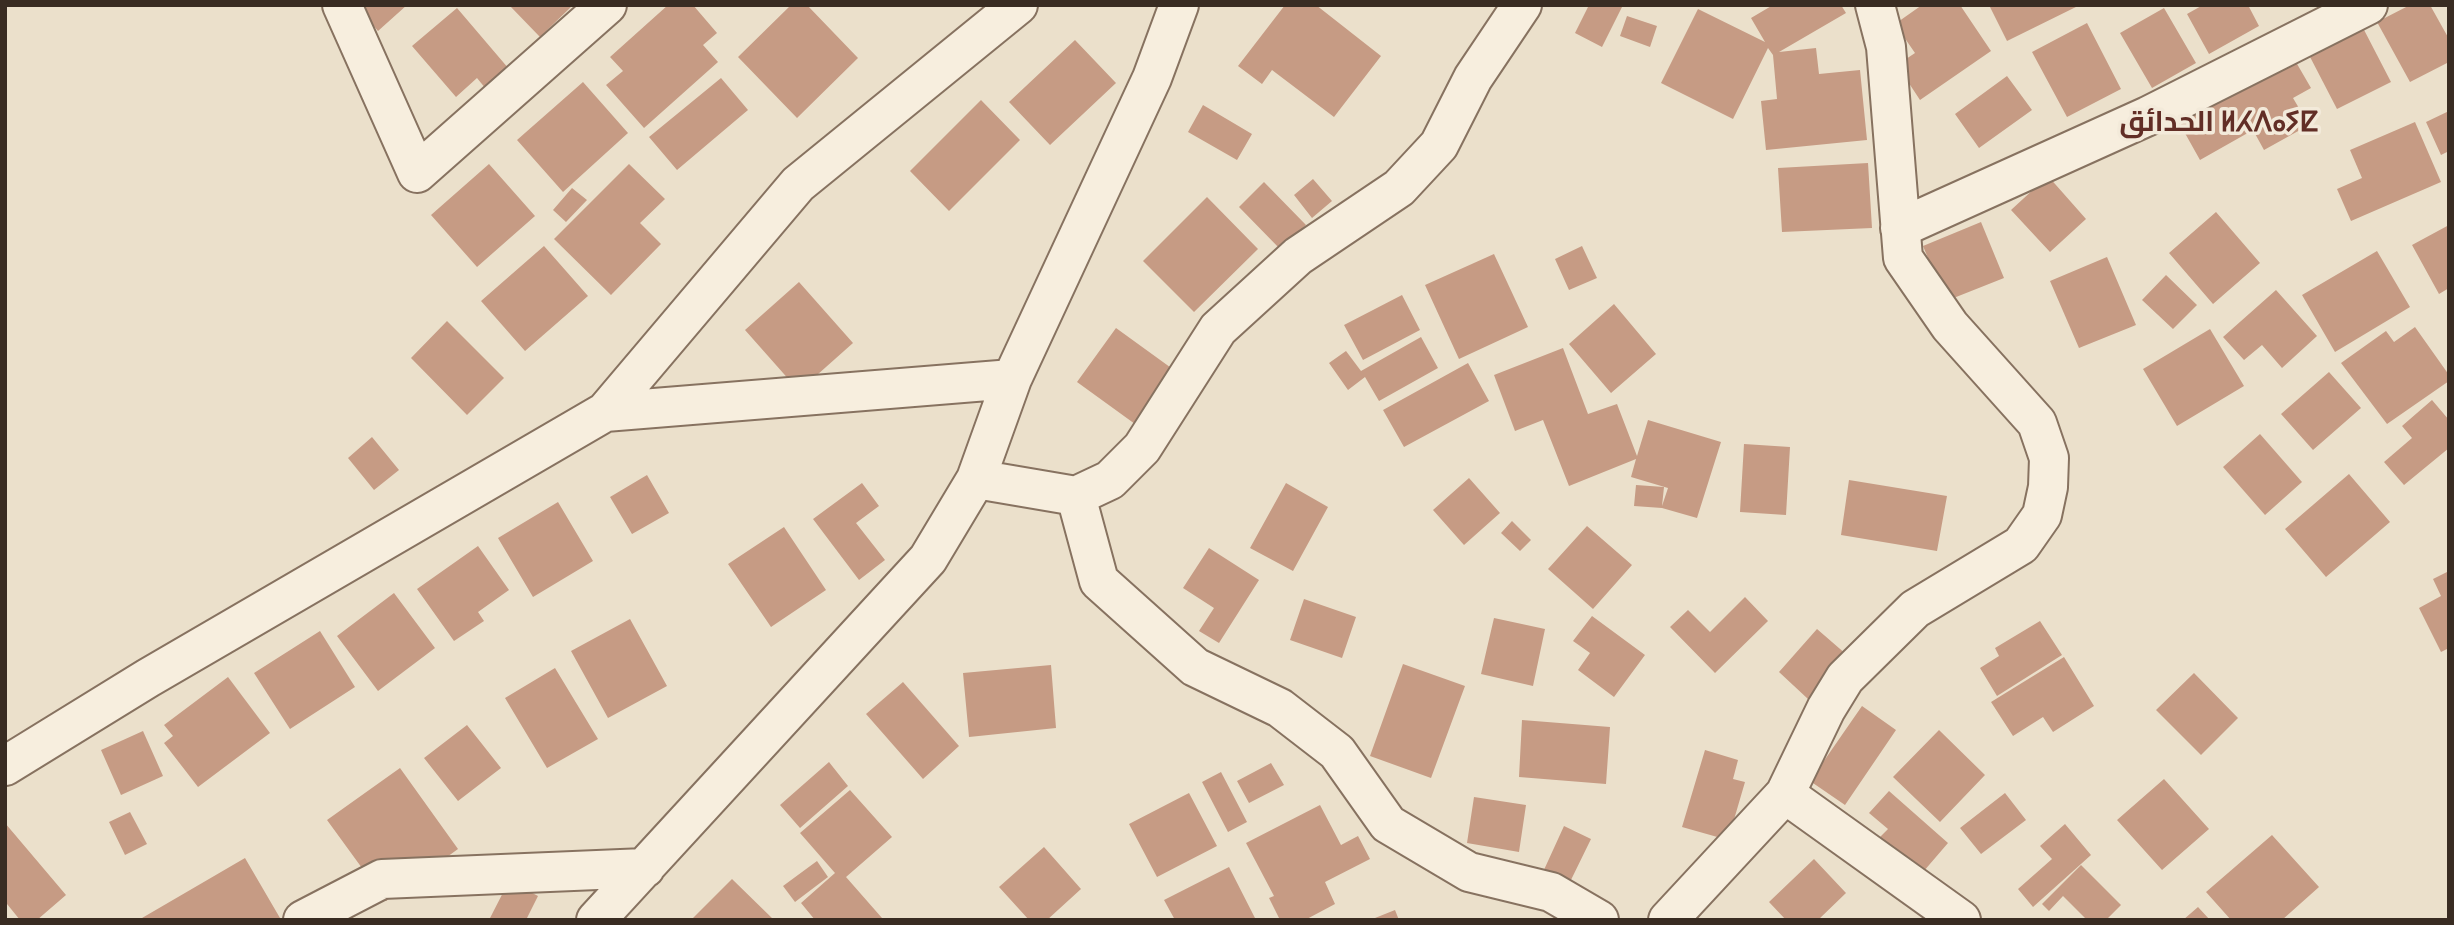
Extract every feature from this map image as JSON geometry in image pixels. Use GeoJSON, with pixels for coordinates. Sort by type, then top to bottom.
{"type":"FeatureCollection","features":[{"type":"Feature","properties":{"kind":"street"},"geometry":{"type":"LineString","coordinates":[[342,5],[417,173],[607,5]]}},
{"type":"Feature","properties":{"kind":"street"},"geometry":{"type":"LineString","coordinates":[[5,766],[148,678],[605,412],[798,184],[1018,5]]}},
{"type":"Feature","properties":{"kind":"street"},"geometry":{"type":"LineString","coordinates":[[596,920],[928,559],[976,479],[1012,379],[1152,78],[1179,5]]}},
{"type":"Feature","properties":{"kind":"street"},"geometry":{"type":"LineString","coordinates":[[976,479],[1076,496],[1110,480],[1142,448],[1218,329],[1298,256],[1399,188],[1439,145],[1473,78],[1522,5]]}},
{"type":"Feature","properties":{"kind":"street"},"geometry":{"type":"LineString","coordinates":[[1668,920],[1786,794],[1826,709],[1845,678],[1915,609],[2021,545],[2042,515],[2048,487],[2049,458],[2037,423],[1950,326],[1903,258],[1886,47],[1875,5]]}},
{"type":"Feature","properties":{"kind":"street"},"geometry":{"type":"LineString","coordinates":[[1900,228],[2148,116],[2368,5]]}},
{"type":"Feature","properties":{"kind":"street"},"geometry":{"type":"LineString","coordinates":[[605,412],[1012,379]]}},
{"type":"Feature","properties":{"kind":"street"},"geometry":{"type":"LineString","coordinates":[[1076,496],[1099,581],[1195,667],[1280,708],[1337,752],[1388,824],[1469,872],[1551,892],[1599,920]]}},
{"type":"Feature","properties":{"kind":"street"},"geometry":{"type":"LineString","coordinates":[[1786,794],[1961,920]]}},
{"type":"Feature","properties":{"kind":"street"},"geometry":{"type":"LineString","coordinates":[[303,920],[382,879],[645,868]]}},
{"type":"Feature","properties":{"kind":"building"},"geometry":{"type":"Polygon","coordinates":[[[368,5],[407,5],[378,31],[361,11],[368,5]]]}},
{"type":"Feature","properties":{"kind":"building"},"geometry":{"type":"Polygon","coordinates":[[[509,5],[573,5],[540,37],[509,5]]]}},
{"type":"Feature","properties":{"kind":"building"},"geometry":{"type":"Polygon","coordinates":[[[668,5],[693,5],[717,33],[703,45],[718,62],[644,128],[606,85],[623,71],[610,57],[668,5]]]}},
{"type":"Feature","properties":{"kind":"building"},"geometry":{"type":"Polygon","coordinates":[[[791,5],[807,5],[858,58],[797,118],[738,57],[791,5]]]}},
{"type":"Feature","properties":{"kind":"building"},"geometry":{"type":"Polygon","coordinates":[[[1285,5],[1316,5],[1381,56],[1334,117],[1272,70],[1262,84],[1238,66],[1285,5]]]}},
{"type":"Feature","properties":{"kind":"building"},"geometry":{"type":"Polygon","coordinates":[[[1589,5],[1623,5],[1602,47],[1575,33],[1589,5]]]}},
{"type":"Feature","properties":{"kind":"building"},"geometry":{"type":"Polygon","coordinates":[[[1773,5],[1841,5],[1846,13],[1779,52],[1816,48],[1819,74],[1860,70],[1867,140],[1766,150],[1761,101],[1777,99],[1773,55],[1768,48],[1733,119],[1661,83],[1698,9],[1765,42],[1751,18],[1773,5]]]}},
{"type":"Feature","properties":{"kind":"building"},"geometry":{"type":"Polygon","coordinates":[[[1922,5],[1960,5],[1991,51],[1920,100],[1897,65],[1915,53],[1895,24],[1922,5]]]}},
{"type":"Feature","properties":{"kind":"building"},"geometry":{"type":"Polygon","coordinates":[[[1989,5],[2080,5],[2007,41],[1989,5]]]}},
{"type":"Feature","properties":{"kind":"building"},"geometry":{"type":"Polygon","coordinates":[[[2203,5],[2248,5],[2259,26],[2209,54],[2187,14],[2203,5]]]}},
{"type":"Feature","properties":{"kind":"building"},"geometry":{"type":"Polygon","coordinates":[[[2410,5],[2430,5],[2449,39],[2449,62],[2410,82],[2377,22],[2410,5]]]}},
{"type":"Feature","properties":{"kind":"building"},"geometry":{"type":"Polygon","coordinates":[[[457,8],[509,69],[486,89],[477,78],[456,97],[412,46],[457,8]]]}},
{"type":"Feature","properties":{"kind":"building"},"geometry":{"type":"Polygon","coordinates":[[[2164,8],[2196,63],[2152,88],[2120,33],[2164,8]]]}},
{"type":"Feature","properties":{"kind":"building"},"geometry":{"type":"Polygon","coordinates":[[[1627,16],[1657,26],[1650,47],[1620,36],[1627,16]]]}},
{"type":"Feature","properties":{"kind":"building"},"geometry":{"type":"Polygon","coordinates":[[[2087,23],[2121,89],[2067,117],[2032,52],[2087,23]]]}},
{"type":"Feature","properties":{"kind":"building"},"geometry":{"type":"Polygon","coordinates":[[[2362,26],[2391,82],[2337,109],[2308,53],[2362,26]]]}},
{"type":"Feature","properties":{"kind":"building"},"geometry":{"type":"Polygon","coordinates":[[[1075,40],[1116,83],[1050,145],[1009,102],[1075,40]]]}},
{"type":"Feature","properties":{"kind":"building"},"geometry":{"type":"Polygon","coordinates":[[[2293,57],[2311,88],[2293,98],[2309,125],[2264,150],[2253,130],[2200,160],[2172,110],[2293,57]]]}},
{"type":"Feature","properties":{"kind":"building"},"geometry":{"type":"Polygon","coordinates":[[[2007,76],[2032,110],[1979,148],[1955,114],[2007,76]]]}},
{"type":"Feature","properties":{"kind":"building"},"geometry":{"type":"Polygon","coordinates":[[[721,78],[748,110],[677,170],[649,137],[721,78]]]}},
{"type":"Feature","properties":{"kind":"building"},"geometry":{"type":"Polygon","coordinates":[[[583,82],[628,133],[563,192],[517,140],[583,82]]]}},
{"type":"Feature","properties":{"kind":"building"},"geometry":{"type":"Polygon","coordinates":[[[981,100],[1020,140],[949,211],[910,171],[981,100]]]}},
{"type":"Feature","properties":{"kind":"building"},"geometry":{"type":"Polygon","coordinates":[[[1203,105],[1252,134],[1237,160],[1188,132],[1203,105]]]}},
{"type":"Feature","properties":{"kind":"building"},"geometry":{"type":"Polygon","coordinates":[[[2449,111],[2449,151],[2441,155],[2426,122],[2449,111]]]}},
{"type":"Feature","properties":{"kind":"building"},"geometry":{"type":"Polygon","coordinates":[[[2415,122],[2441,182],[2351,221],[2337,189],[2362,178],[2350,150],[2415,122]]]}},
{"type":"Feature","properties":{"kind":"building"},"geometry":{"type":"Polygon","coordinates":[[[1868,163],[1872,228],[1782,232],[1778,168],[1868,163]]]}},
{"type":"Feature","properties":{"kind":"building"},"geometry":{"type":"Polygon","coordinates":[[[489,164],[535,216],[477,267],[431,215],[489,164]]]}},
{"type":"Feature","properties":{"kind":"building"},"geometry":{"type":"Polygon","coordinates":[[[629,164],[665,199],[640,223],[661,244],[611,295],[554,239],[629,164]]]}},
{"type":"Feature","properties":{"kind":"building"},"geometry":{"type":"Polygon","coordinates":[[[2048,176],[2086,219],[2050,252],[2011,210],[2048,176]]]}},
{"type":"Feature","properties":{"kind":"building"},"geometry":{"type":"Polygon","coordinates":[[[1313,179],[1332,201],[1312,218],[1294,195],[1313,179]]]}},
{"type":"Feature","properties":{"kind":"building"},"geometry":{"type":"Polygon","coordinates":[[[1264,182],[1306,225],[1281,250],[1239,207],[1264,182]]]}},
{"type":"Feature","properties":{"kind":"building"},"geometry":{"type":"Polygon","coordinates":[[[572,188],[587,200],[566,222],[553,210],[572,188]]]}},
{"type":"Feature","properties":{"kind":"building"},"geometry":{"type":"Polygon","coordinates":[[[1207,197],[1258,249],[1194,312],[1143,261],[1207,197]]]}},
{"type":"Feature","properties":{"kind":"building"},"geometry":{"type":"Polygon","coordinates":[[[2216,212],[2260,263],[2213,304],[2169,253],[2216,212]]]}},
{"type":"Feature","properties":{"kind":"building"},"geometry":{"type":"Polygon","coordinates":[[[1981,222],[2004,278],[1946,301],[1923,246],[1981,222]]]}},
{"type":"Feature","properties":{"kind":"building"},"geometry":{"type":"Polygon","coordinates":[[[2449,225],[2449,288],[2439,294],[2412,245],[2449,225]]]}},
{"type":"Feature","properties":{"kind":"building"},"geometry":{"type":"Polygon","coordinates":[[[544,246],[588,296],[525,351],[481,301],[544,246]]]}},
{"type":"Feature","properties":{"kind":"building"},"geometry":{"type":"Polygon","coordinates":[[[1582,246],[1597,278],[1569,290],[1555,259],[1582,246]]]}},
{"type":"Feature","properties":{"kind":"building"},"geometry":{"type":"Polygon","coordinates":[[[2377,251],[2410,307],[2335,352],[2302,295],[2377,251]]]}},
{"type":"Feature","properties":{"kind":"building"},"geometry":{"type":"Polygon","coordinates":[[[1494,254],[1528,327],[1459,359],[1425,285],[1494,254]]]}},
{"type":"Feature","properties":{"kind":"building"},"geometry":{"type":"Polygon","coordinates":[[[2107,257],[2136,325],[2079,348],[2050,281],[2107,257]]]}},
{"type":"Feature","properties":{"kind":"building"},"geometry":{"type":"Polygon","coordinates":[[[2166,275],[2197,305],[2173,329],[2142,300],[2166,275]]]}},
{"type":"Feature","properties":{"kind":"building"},"geometry":{"type":"Polygon","coordinates":[[[799,282],[853,343],[799,391],[745,330],[799,282]]]}},
{"type":"Feature","properties":{"kind":"building"},"geometry":{"type":"Polygon","coordinates":[[[2276,290],[2317,336],[2282,368],[2262,345],[2244,360],[2223,337],[2276,290]]]}},
{"type":"Feature","properties":{"kind":"building"},"geometry":{"type":"Polygon","coordinates":[[[1402,295],[1420,330],[1363,360],[1344,325],[1402,295]]]}},
{"type":"Feature","properties":{"kind":"building"},"geometry":{"type":"Polygon","coordinates":[[[1614,304],[1656,354],[1611,393],[1569,344],[1614,304]]]}},
{"type":"Feature","properties":{"kind":"building"},"geometry":{"type":"Polygon","coordinates":[[[447,321],[504,378],[467,415],[411,358],[447,321]]]}},
{"type":"Feature","properties":{"kind":"building"},"geometry":{"type":"Polygon","coordinates":[[[2415,327],[2449,375],[2449,381],[2387,424],[2341,363],[2386,331],[2394,342],[2415,327]]]}},
{"type":"Feature","properties":{"kind":"building"},"geometry":{"type":"Polygon","coordinates":[[[1116,328],[1174,370],[1135,424],[1077,382],[1116,328]]]}},
{"type":"Feature","properties":{"kind":"building"},"geometry":{"type":"Polygon","coordinates":[[[2210,329],[2244,386],[2177,426],[2143,369],[2210,329]]]}},
{"type":"Feature","properties":{"kind":"building"},"geometry":{"type":"Polygon","coordinates":[[[1421,337],[1438,368],[1379,401],[1365,377],[1348,390],[1329,363],[1346,351],[1361,371],[1421,337]]]}},
{"type":"Feature","properties":{"kind":"building"},"geometry":{"type":"Polygon","coordinates":[[[1563,348],[1588,414],[1617,404],[1637,456],[1648,420],[1721,442],[1697,518],[1662,508],[1634,506],[1636,485],[1664,487],[1662,506],[1668,488],[1631,477],[1636,459],[1569,486],[1543,420],[1515,431],[1494,375],[1563,348]]]}},
{"type":"Feature","properties":{"kind":"building"},"geometry":{"type":"Polygon","coordinates":[[[1468,363],[1489,401],[1404,447],[1383,410],[1468,363]]]}},
{"type":"Feature","properties":{"kind":"building"},"geometry":{"type":"Polygon","coordinates":[[[2329,372],[2361,408],[2313,450],[2281,414],[2329,372]]]}},
{"type":"Feature","properties":{"kind":"building"},"geometry":{"type":"Polygon","coordinates":[[[2432,400],[2449,420],[2449,448],[2404,485],[2384,462],[2412,438],[2402,426],[2432,400]]]}},
{"type":"Feature","properties":{"kind":"building"},"geometry":{"type":"Polygon","coordinates":[[[2260,434],[2302,482],[2265,515],[2223,467],[2260,434]]]}},
{"type":"Feature","properties":{"kind":"building"},"geometry":{"type":"Polygon","coordinates":[[[372,437],[399,470],[374,490],[348,458],[372,437]]]}},
{"type":"Feature","properties":{"kind":"building"},"geometry":{"type":"Polygon","coordinates":[[[1744,444],[1790,447],[1786,515],[1740,512],[1744,444]]]}},
{"type":"Feature","properties":{"kind":"building"},"geometry":{"type":"Polygon","coordinates":[[[2349,474],[2390,522],[2326,577],[2285,529],[2349,474]]]}},
{"type":"Feature","properties":{"kind":"building"},"geometry":{"type":"Polygon","coordinates":[[[647,475],[669,513],[632,534],[610,497],[647,475]]]}},
{"type":"Feature","properties":{"kind":"building"},"geometry":{"type":"Polygon","coordinates":[[[1469,478],[1500,513],[1464,545],[1433,510],[1469,478]]]}},
{"type":"Feature","properties":{"kind":"building"},"geometry":{"type":"Polygon","coordinates":[[[1849,480],[1947,496],[1937,551],[1841,535],[1849,480]]]}},
{"type":"Feature","properties":{"kind":"building"},"geometry":{"type":"Polygon","coordinates":[[[862,483],[879,506],[856,523],[885,560],[859,580],[813,519],[862,483]]]}},
{"type":"Feature","properties":{"kind":"building"},"geometry":{"type":"Polygon","coordinates":[[[1286,483],[1328,507],[1293,571],[1250,548],[1286,483]]]}},
{"type":"Feature","properties":{"kind":"building"},"geometry":{"type":"Polygon","coordinates":[[[558,502],[593,561],[533,597],[498,538],[558,502]]]}},
{"type":"Feature","properties":{"kind":"building"},"geometry":{"type":"Polygon","coordinates":[[[1512,521],[1531,540],[1520,551],[1501,533],[1512,521]]]}},
{"type":"Feature","properties":{"kind":"building"},"geometry":{"type":"Polygon","coordinates":[[[1587,526],[1632,565],[1593,609],[1548,569],[1587,526]]]}},
{"type":"Feature","properties":{"kind":"building"},"geometry":{"type":"Polygon","coordinates":[[[784,527],[826,590],[771,627],[728,564],[784,527]]]}},
{"type":"Feature","properties":{"kind":"building"},"geometry":{"type":"Polygon","coordinates":[[[478,546],[509,590],[478,612],[484,621],[454,641],[417,589],[478,546]]]}},
{"type":"Feature","properties":{"kind":"building"},"geometry":{"type":"Polygon","coordinates":[[[1209,548],[1259,580],[1219,643],[1199,631],[1214,608],[1183,588],[1209,548]]]}},
{"type":"Feature","properties":{"kind":"building"},"geometry":{"type":"Polygon","coordinates":[[[2449,571],[2449,648],[2441,652],[2419,608],[2441,596],[2433,579],[2449,571]]]}},
{"type":"Feature","properties":{"kind":"building"},"geometry":{"type":"Polygon","coordinates":[[[394,593],[435,648],[378,691],[337,636],[394,593]]]}},
{"type":"Feature","properties":{"kind":"building"},"geometry":{"type":"Polygon","coordinates":[[[1745,597],[1768,621],[1715,673],[1670,627],[1688,610],[1710,632],[1745,597]]]}},
{"type":"Feature","properties":{"kind":"building"},"geometry":{"type":"Polygon","coordinates":[[[1304,599],[1356,617],[1342,658],[1290,640],[1304,599]]]}},
{"type":"Feature","properties":{"kind":"building"},"geometry":{"type":"Polygon","coordinates":[[[1592,616],[1645,655],[1614,697],[1578,670],[1590,653],[1573,641],[1592,616]]]}},
{"type":"Feature","properties":{"kind":"building"},"geometry":{"type":"Polygon","coordinates":[[[1494,618],[1545,629],[1533,686],[1481,674],[1494,618]]]}},
{"type":"Feature","properties":{"kind":"building"},"geometry":{"type":"Polygon","coordinates":[[[630,619],[667,686],[608,718],[571,651],[630,619]]]}},
{"type":"Feature","properties":{"kind":"building"},"geometry":{"type":"Polygon","coordinates":[[[2040,621],[2062,655],[1997,696],[1980,668],[1999,656],[1995,648],[2040,621]]]}},
{"type":"Feature","properties":{"kind":"building"},"geometry":{"type":"Polygon","coordinates":[[[1817,629],[1847,655],[1808,699],[1779,672],[1817,629]]]}},
{"type":"Feature","properties":{"kind":"building"},"geometry":{"type":"Polygon","coordinates":[[[320,631],[355,687],[290,729],[254,673],[320,631]]]}},
{"type":"Feature","properties":{"kind":"building"},"geometry":{"type":"Polygon","coordinates":[[[2064,657],[2094,706],[2053,732],[2043,717],[2013,736],[1991,702],[2064,657]]]}},
{"type":"Feature","properties":{"kind":"building"},"geometry":{"type":"Polygon","coordinates":[[[1403,664],[1465,686],[1431,778],[1370,756],[1403,664]]]}},
{"type":"Feature","properties":{"kind":"building"},"geometry":{"type":"Polygon","coordinates":[[[1051,665],[1056,728],[969,737],[963,673],[1051,665]]]}},
{"type":"Feature","properties":{"kind":"building"},"geometry":{"type":"Polygon","coordinates":[[[555,668],[598,739],[547,768],[505,698],[555,668]]]}},
{"type":"Feature","properties":{"kind":"building"},"geometry":{"type":"Polygon","coordinates":[[[2194,673],[2238,718],[2201,755],[2156,710],[2194,673]]]}},
{"type":"Feature","properties":{"kind":"building"},"geometry":{"type":"Polygon","coordinates":[[[228,677],[270,733],[198,787],[164,743],[173,736],[164,725],[228,677]]]}},
{"type":"Feature","properties":{"kind":"building"},"geometry":{"type":"Polygon","coordinates":[[[903,682],[959,746],[923,779],[866,714],[903,682]]]}},
{"type":"Feature","properties":{"kind":"building"},"geometry":{"type":"Polygon","coordinates":[[[1862,706],[1896,730],[1845,805],[1810,781],[1862,706]]]}},
{"type":"Feature","properties":{"kind":"building"},"geometry":{"type":"Polygon","coordinates":[[[1522,720],[1610,727],[1606,784],[1519,777],[1522,720]]]}},
{"type":"Feature","properties":{"kind":"building"},"geometry":{"type":"Polygon","coordinates":[[[467,725],[501,768],[458,801],[424,758],[467,725]]]}},
{"type":"Feature","properties":{"kind":"building"},"geometry":{"type":"Polygon","coordinates":[[[1939,730],[1985,775],[1940,822],[1893,777],[1939,730]]]}},
{"type":"Feature","properties":{"kind":"building"},"geometry":{"type":"Polygon","coordinates":[[[143,731],[163,776],[121,795],[101,750],[143,731]]]}},
{"type":"Feature","properties":{"kind":"building"},"geometry":{"type":"Polygon","coordinates":[[[1705,750],[1738,760],[1733,779],[1745,782],[1728,840],[1682,827],[1705,750]]]}},
{"type":"Feature","properties":{"kind":"building"},"geometry":{"type":"Polygon","coordinates":[[[829,762],[848,786],[800,828],[780,805],[829,762]]]}},
{"type":"Feature","properties":{"kind":"building"},"geometry":{"type":"Polygon","coordinates":[[[1271,763],[1284,785],[1249,803],[1237,781],[1271,763]]]}},
{"type":"Feature","properties":{"kind":"building"},"geometry":{"type":"Polygon","coordinates":[[[400,768],[458,849],[386,901],[327,820],[400,768]]]}},
{"type":"Feature","properties":{"kind":"building"},"geometry":{"type":"Polygon","coordinates":[[[1221,772],[1247,822],[1228,832],[1202,782],[1221,772]]]}},
{"type":"Feature","properties":{"kind":"building"},"geometry":{"type":"Polygon","coordinates":[[[2164,779],[2209,829],[2162,870],[2117,820],[2164,779]]]}},
{"type":"Feature","properties":{"kind":"building"},"geometry":{"type":"Polygon","coordinates":[[[850,790],[892,837],[846,877],[882,918],[815,920],[801,903],[835,873],[800,833],[850,790]]]}},
{"type":"Feature","properties":{"kind":"building"},"geometry":{"type":"Polygon","coordinates":[[[1889,791],[1948,843],[1917,879],[1875,842],[1888,829],[1869,813],[1889,791]]]}},
{"type":"Feature","properties":{"kind":"building"},"geometry":{"type":"Polygon","coordinates":[[[1189,793],[1217,846],[1157,877],[1129,824],[1189,793]]]}},
{"type":"Feature","properties":{"kind":"building"},"geometry":{"type":"Polygon","coordinates":[[[2005,793],[2026,820],[1981,854],[1960,828],[2005,793]]]}},
{"type":"Feature","properties":{"kind":"building"},"geometry":{"type":"Polygon","coordinates":[[[1474,797],[1526,805],[1519,852],[1467,843],[1474,797]]]}},
{"type":"Feature","properties":{"kind":"building"},"geometry":{"type":"Polygon","coordinates":[[[1320,805],[1341,845],[1358,836],[1370,859],[1325,882],[1335,904],[1305,920],[1280,920],[1269,898],[1274,896],[1246,843],[1320,805]]]}},
{"type":"Feature","properties":{"kind":"building"},"geometry":{"type":"Polygon","coordinates":[[[130,812],[147,844],[125,855],[109,822],[130,812]]]}},
{"type":"Feature","properties":{"kind":"building"},"geometry":{"type":"Polygon","coordinates":[[[5,823],[66,895],[37,920],[20,920],[7,904],[5,906],[5,823]]]}},
{"type":"Feature","properties":{"kind":"building"},"geometry":{"type":"Polygon","coordinates":[[[2065,824],[2091,855],[2033,907],[2018,889],[2052,859],[2040,846],[2065,824]]]}},
{"type":"Feature","properties":{"kind":"building"},"geometry":{"type":"Polygon","coordinates":[[[1564,826],[1591,839],[1569,884],[1543,872],[1564,826]]]}},
{"type":"Feature","properties":{"kind":"building"},"geometry":{"type":"Polygon","coordinates":[[[2272,835],[2319,887],[2282,920],[2231,920],[2206,892],[2272,835]]]}},
{"type":"Feature","properties":{"kind":"building"},"geometry":{"type":"Polygon","coordinates":[[[1044,847],[1081,889],[1047,920],[1029,920],[999,887],[1044,847]]]}},
{"type":"Feature","properties":{"kind":"building"},"geometry":{"type":"Polygon","coordinates":[[[245,858],[280,918],[277,920],[143,920],[142,918],[245,858]]]}},
{"type":"Feature","properties":{"kind":"building"},"geometry":{"type":"Polygon","coordinates":[[[1814,859],[1846,893],[1818,920],[1786,920],[1769,902],[1814,859]]]}},
{"type":"Feature","properties":{"kind":"building"},"geometry":{"type":"Polygon","coordinates":[[[817,861],[828,877],[795,902],[783,886],[817,861]]]}},
{"type":"Feature","properties":{"kind":"building"},"geometry":{"type":"Polygon","coordinates":[[[2081,865],[2121,905],[2106,920],[2087,920],[2063,896],[2049,911],[2042,904],[2081,865]]]}},
{"type":"Feature","properties":{"kind":"building"},"geometry":{"type":"Polygon","coordinates":[[[1229,867],[1256,920],[1175,920],[1164,900],[1229,867]]]}},
{"type":"Feature","properties":{"kind":"building"},"geometry":{"type":"Polygon","coordinates":[[[732,879],[774,920],[691,920],[732,879]]]}},
{"type":"Feature","properties":{"kind":"building"},"geometry":{"type":"Polygon","coordinates":[[[509,881],[538,896],[526,920],[489,920],[509,881]]]}},
{"type":"Feature","properties":{"kind":"building"},"geometry":{"type":"Polygon","coordinates":[[[2198,907],[2210,920],[2183,920],[2198,907]]]}},
{"type":"Feature","properties":{"kind":"building"},"geometry":{"type":"Polygon","coordinates":[[[1395,910],[1399,920],[1370,920],[1395,910]]]}},
{"type":"Feature","properties":{"kind":"district","name":"الحدائق ⵍⵃⴷⴰⵢⵇ"},"geometry":{"type":"Point","coordinates":[2219,122]}}]}
